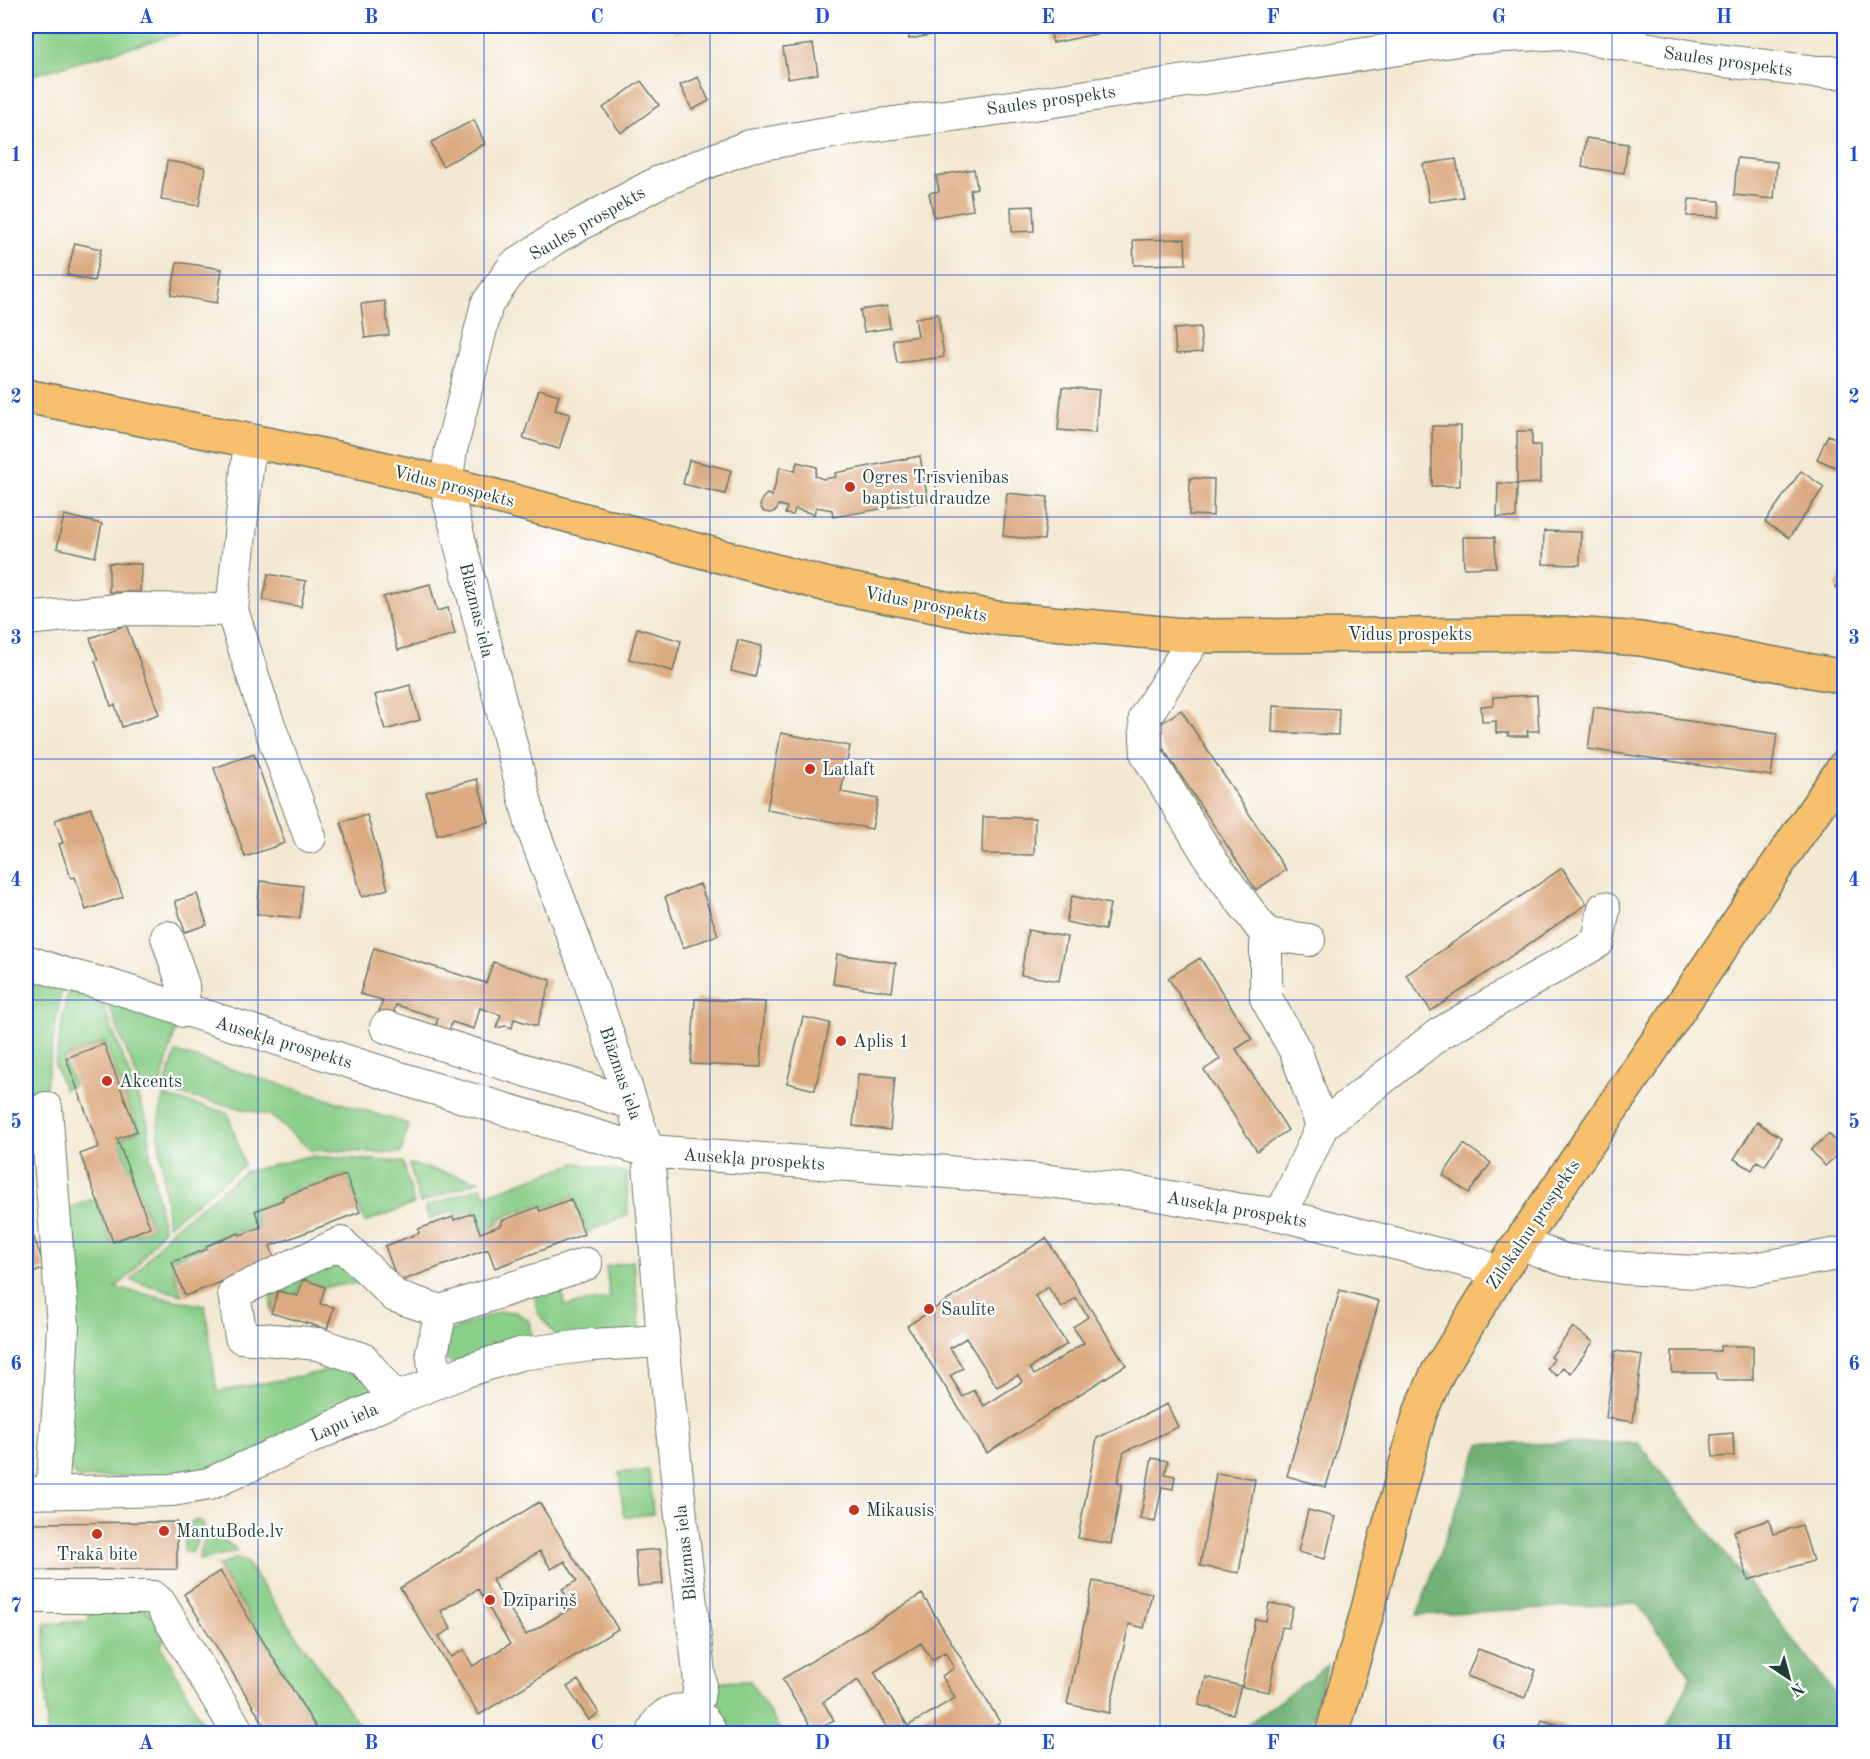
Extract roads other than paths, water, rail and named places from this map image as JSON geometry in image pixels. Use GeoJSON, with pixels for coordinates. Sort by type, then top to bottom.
{"type":"FeatureCollection","features":[{"type":"Feature","properties":{"kind":"main road","name":"Vidus prospekts"},"geometry":{"type":"LineString","coordinates":[[26,396],[351,461],[446,483],[828,585],[996,618],[1196,636],[1572,634],[1641,639],[1845,676]]}},
{"type":"Feature","properties":{"kind":"main road","name":"Zilokalnu prospekts"},"geometry":{"type":"LineString","coordinates":[[1332,1734],[1420,1413],[1438,1372],[1499,1274],[1845,767]]}},
{"type":"Feature","properties":{"kind":"street","name":"Saules prospekts"},"geometry":{"type":"LineString","coordinates":[[446,483],[451,450],[487,304],[514,266],[557,237],[626,199],[688,170],[750,146],[850,129],[1041,103],[1459,39],[1521,34],[1561,33],[1700,58],[1815,72],[1845,72]]}},
{"type":"Feature","properties":{"kind":"street"},"geometry":{"type":"LineString","coordinates":[[250,440],[232,610],[265,714],[310,837]]}},
{"type":"Feature","properties":{"kind":"street","name":"Blāzmas iela"},"geometry":{"type":"LineString","coordinates":[[446,483],[532,827],[586,970],[648,1151],[663,1341],[701,1709]]}},
{"type":"Feature","properties":{"kind":"street"},"geometry":{"type":"LineString","coordinates":[[26,619],[127,609],[232,610]]}},
{"type":"Feature","properties":{"kind":"street"},"geometry":{"type":"LineString","coordinates":[[1196,636],[1145,717],[1147,755],[1213,863],[1266,934],[1266,998],[1296,1052],[1322,1125]]}},
{"type":"Feature","properties":{"kind":"street"},"geometry":{"type":"LineString","coordinates":[[1281,1215],[1322,1125],[1439,1034],[1598,942],[1604,908]]}},
{"type":"Feature","properties":{"kind":"street"},"geometry":{"type":"LineString","coordinates":[[1266,934],[1309,940]]}},
{"type":"Feature","properties":{"kind":"street"},"geometry":{"type":"LineString","coordinates":[[167,937],[183,985],[184,1011]]}},
{"type":"Feature","properties":{"kind":"street","name":"Ausekļa prospekts"},"geometry":{"type":"LineString","coordinates":[[26,961],[422,1085],[648,1151],[1047,1181],[1136,1191],[1281,1215],[1467,1262],[1499,1274]]}},
{"type":"Feature","properties":{"kind":"street"},"geometry":{"type":"LineString","coordinates":[[386,1027],[631,1103]]}},
{"type":"Feature","properties":{"kind":"street"},"geometry":{"type":"LineString","coordinates":[[39,1493],[60,1400],[63,1325],[46,1108]]}},
{"type":"Feature","properties":{"kind":"street"},"geometry":{"type":"LineString","coordinates":[[1521,1242],[1565,1260],[1623,1268],[1696,1272],[1753,1269],[1845,1253]]}},
{"type":"Feature","properties":{"kind":"street"},"geometry":{"type":"LineString","coordinates":[[395,1399],[363,1359],[318,1344],[241,1337],[234,1293],[341,1243],[395,1296],[441,1311],[586,1263]]}},
{"type":"Feature","properties":{"kind":"street"},"geometry":{"type":"LineString","coordinates":[[436,1383],[432,1352],[441,1311]]}},
{"type":"Feature","properties":{"kind":"street","name":"Lapu iela"},"geometry":{"type":"LineString","coordinates":[[39,1493],[172,1490],[209,1484],[395,1399],[466,1371],[520,1354],[592,1345],[663,1341]]}},
{"type":"Feature","properties":{"kind":"street"},"geometry":{"type":"LineString","coordinates":[[26,1597],[153,1597],[160,1603],[239,1734]]}},
{"type":"Feature","properties":{"kind":"street"},"geometry":{"type":"LineString","coordinates":[[653,1734],[657,1723],[668,1713],[701,1709]]}},
{"type":"Feature","properties":{"kind":"place","name":"Ogres Trīsvienības baptistu draudze"},"geometry":{"type":"Point","coordinates":[850,487]}},
{"type":"Feature","properties":{"kind":"place","name":"Latlaft"},"geometry":{"type":"Point","coordinates":[810,769]}},
{"type":"Feature","properties":{"kind":"place","name":"Aplis 1"},"geometry":{"type":"Point","coordinates":[841,1041]}},
{"type":"Feature","properties":{"kind":"place","name":"Akcents"},"geometry":{"type":"Point","coordinates":[107,1081]}},
{"type":"Feature","properties":{"kind":"place","name":"Saulīte"},"geometry":{"type":"Point","coordinates":[929,1309]}},
{"type":"Feature","properties":{"kind":"place","name":"Mikausis"},"geometry":{"type":"Point","coordinates":[854,1510]}},
{"type":"Feature","properties":{"kind":"place","name":"MantuBode.lv"},"geometry":{"type":"Point","coordinates":[164,1531]}},
{"type":"Feature","properties":{"kind":"place","name":"Trakā bite"},"geometry":{"type":"Point","coordinates":[97,1534]}},
{"type":"Feature","properties":{"kind":"place","name":"Dzīpariņš"},"geometry":{"type":"Point","coordinates":[490,1600]}}]}
